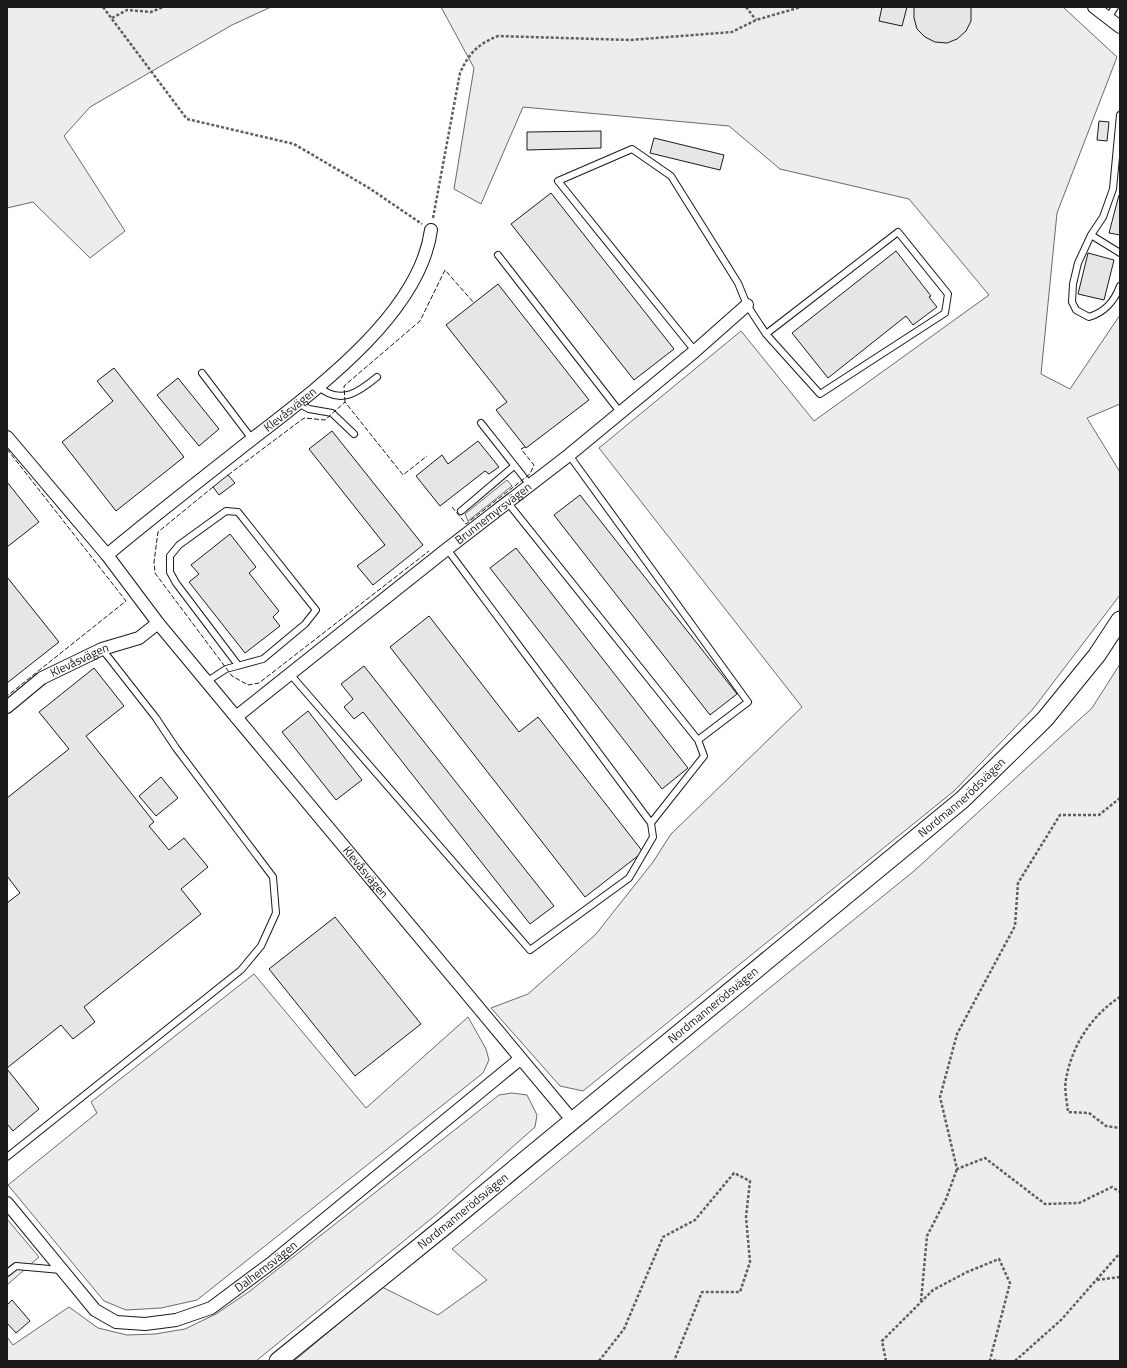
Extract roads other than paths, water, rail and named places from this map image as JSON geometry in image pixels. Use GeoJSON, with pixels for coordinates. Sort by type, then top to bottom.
{"type":"FeatureCollection","features":[{"type":"Feature","properties":{"kind":"main road","name":"Nordmannerödsvägen"},"geometry":{"type":"LineString","coordinates":[[278,1361],[573,1121],[962,800],[1045,719],[1096,655],[1120,620]]}},
{"type":"Feature","properties":{"kind":"street"},"geometry":{"type":"LineString","coordinates":[[1094,7],[1120,27]]}},
{"type":"Feature","properties":{"kind":"street","name":"Klevåsvägen"},"geometry":{"type":"LineString","coordinates":[[107,555],[298,403],[356,353],[382,325],[400,302],[422,264],[431,230]]}},
{"type":"Feature","properties":{"kind":"street","name":"Brunnemyrsvägen"},"geometry":{"type":"LineString","coordinates":[[236,718],[447,549],[569,455],[695,351],[747,305]]}},
{"type":"Feature","properties":{"kind":"street","name":"Klevåsvägen"},"geometry":{"type":"LineString","coordinates":[[7,437],[107,555],[158,623],[206,682],[573,1121]]}},
{"type":"Feature","properties":{"kind":"street","name":"Klevåsvägen"},"geometry":{"type":"LineString","coordinates":[[7,707],[42,678],[102,649],[139,638],[158,623]]}},
{"type":"Feature","properties":{"kind":"street","name":"Dalhemsvägen"},"geometry":{"type":"LineString","coordinates":[[7,1203],[95,1310],[116,1322],[145,1324],[176,1320],[211,1308],[274,1261],[520,1059]]}},
{"type":"Feature","properties":{"kind":"lane"},"geometry":{"type":"LineString","coordinates":[[1108,18],[1115,7]]}},
{"type":"Feature","properties":{"kind":"lane"},"geometry":{"type":"LineString","coordinates":[[1120,115],[1120,127],[1112,189],[1103,217],[1091,235],[1078,263],[1073,284],[1072,302],[1076,310],[1089,316],[1100,313],[1114,300],[1120,286]]}},
{"type":"Feature","properties":{"kind":"lane"},"geometry":{"type":"LineString","coordinates":[[695,351],[558,181],[632,149],[671,176],[738,283],[747,305],[766,334],[820,394],[944,313],[948,294],[898,232],[766,334]]}},
{"type":"Feature","properties":{"kind":"lane"},"geometry":{"type":"LineString","coordinates":[[1112,189],[1120,188]]}},
{"type":"Feature","properties":{"kind":"lane"},"geometry":{"type":"LineString","coordinates":[[1091,235],[1120,253]]}},
{"type":"Feature","properties":{"kind":"lane"},"geometry":{"type":"LineString","coordinates":[[498,255],[620,412]]}},
{"type":"Feature","properties":{"kind":"lane"},"geometry":{"type":"LineString","coordinates":[[202,373],[252,439]]}},
{"type":"Feature","properties":{"kind":"lane"},"geometry":{"type":"LineString","coordinates":[[318,386],[325,392],[344,396],[351,395],[360,391],[377,377]]}},
{"type":"Feature","properties":{"kind":"lane"},"geometry":{"type":"LineString","coordinates":[[298,403],[309,409],[332,413],[354,434]]}},
{"type":"Feature","properties":{"kind":"lane"},"geometry":{"type":"LineString","coordinates":[[481,423],[530,486]]}},
{"type":"Feature","properties":{"kind":"lane"},"geometry":{"type":"LineString","coordinates":[[569,455],[748,702],[698,740]]}},
{"type":"Feature","properties":{"kind":"lane"},"geometry":{"type":"LineString","coordinates":[[461,512],[514,466]]}},
{"type":"Feature","properties":{"kind":"lane"},"geometry":{"type":"LineString","coordinates":[[508,503],[698,740],[704,756],[651,823]]}},
{"type":"Feature","properties":{"kind":"lane"},"geometry":{"type":"LineString","coordinates":[[206,682],[226,669],[263,659],[305,624],[316,610],[238,512],[226,511],[179,545],[170,556],[170,572],[176,584],[238,665]]}},
{"type":"Feature","properties":{"kind":"lane"},"geometry":{"type":"LineString","coordinates":[[290,674],[530,950],[629,878],[653,837],[651,823],[447,549]]}},
{"type":"Feature","properties":{"kind":"lane"},"geometry":{"type":"LineString","coordinates":[[7,1157],[241,970],[260,946],[276,913],[274,877],[176,748],[156,718],[102,649]]}},
{"type":"Feature","properties":{"kind":"lane"},"geometry":{"type":"LineString","coordinates":[[7,1273],[16,1266],[63,1270]]}}]}
